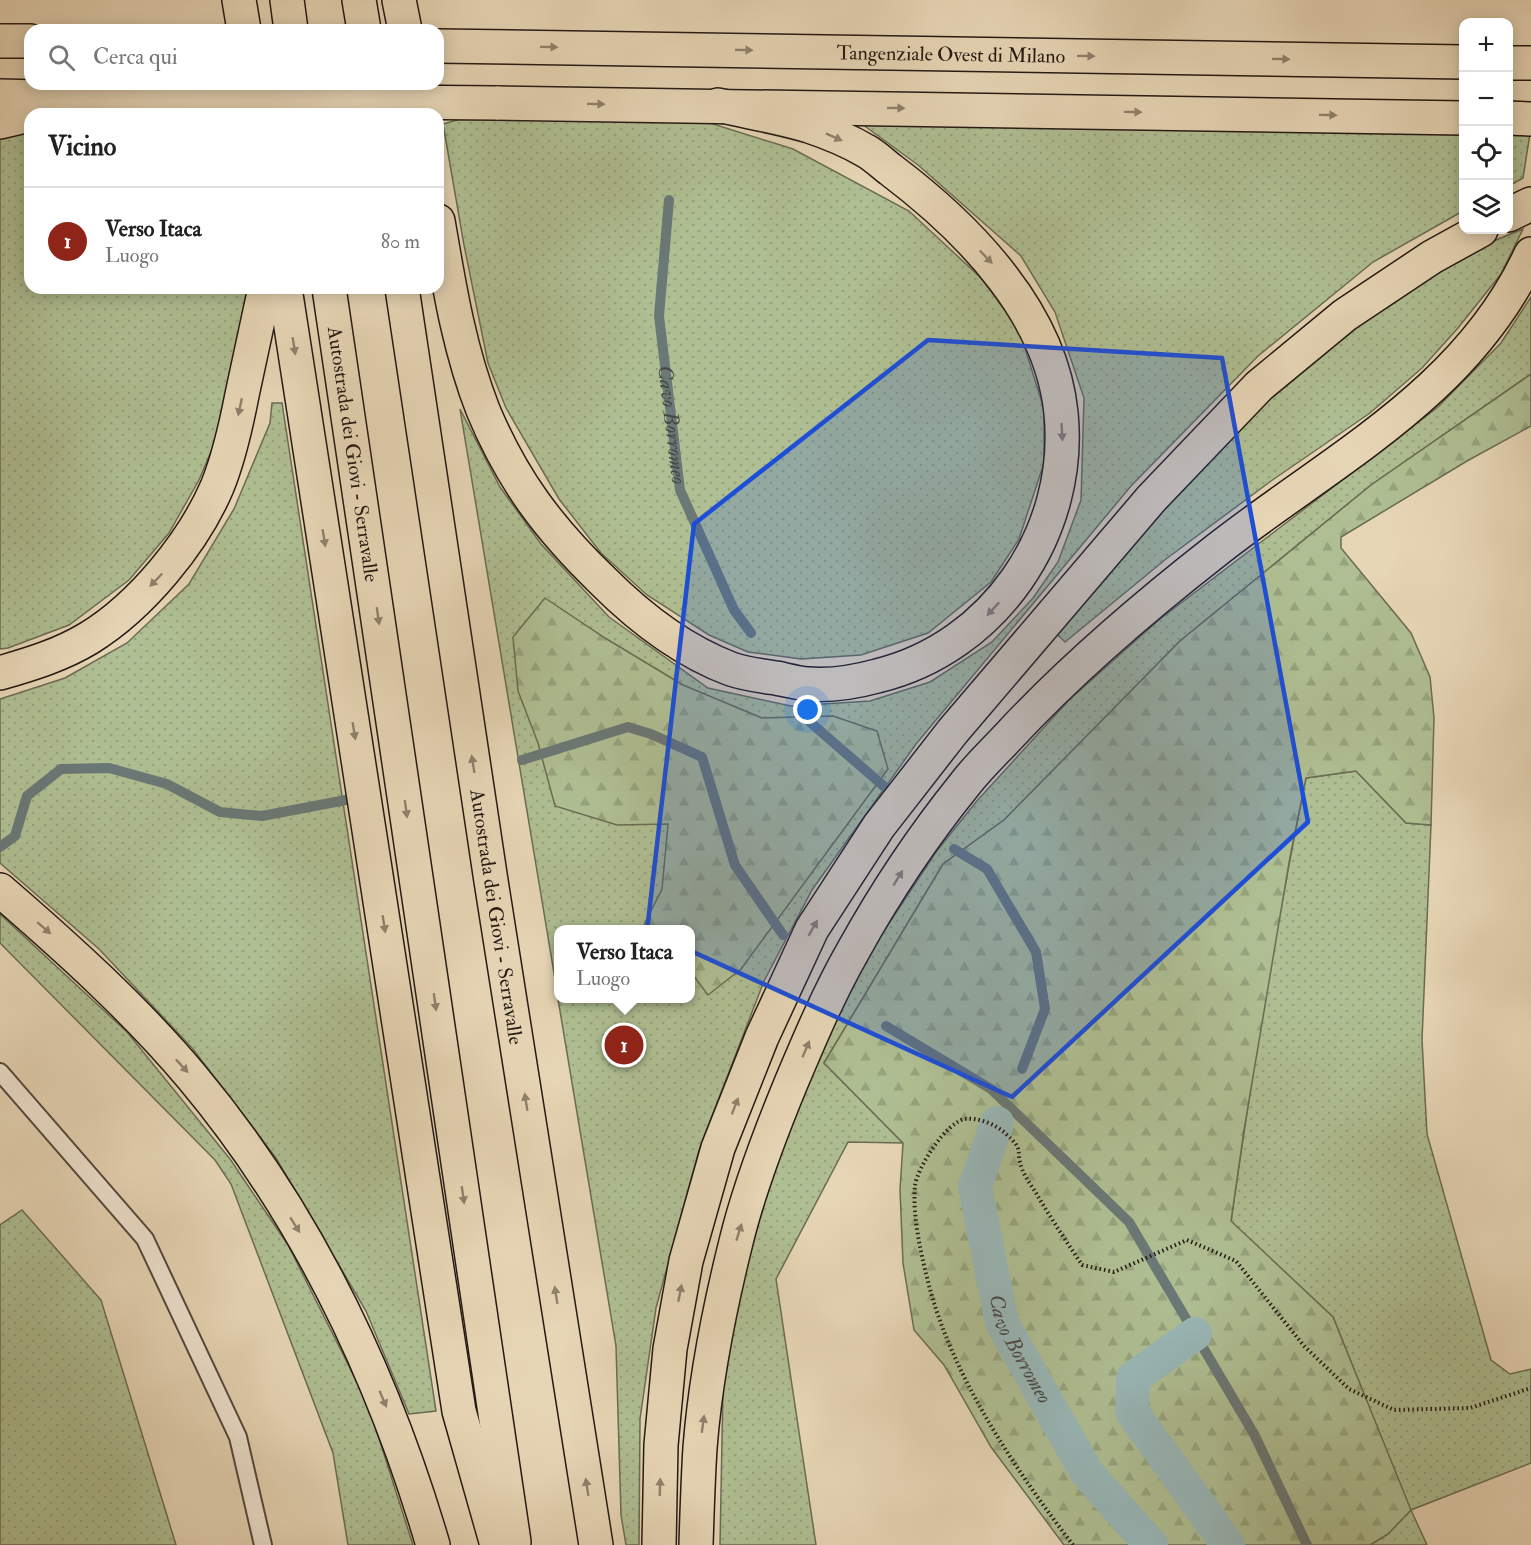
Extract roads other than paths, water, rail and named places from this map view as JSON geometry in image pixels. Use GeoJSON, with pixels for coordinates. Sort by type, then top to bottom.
{"type":"FeatureCollection","features":[{"type":"Feature","properties":{"kind":"highway"},"geometry":{"type":"LineString","coordinates":[[239,0],[243,24]]}},
{"type":"Feature","properties":{"kind":"highway"},"geometry":{"type":"LineString","coordinates":[[287,0],[290,24]]}},
{"type":"Feature","properties":{"kind":"highway"},"geometry":{"type":"LineString","coordinates":[[359,0],[363,24]]}},
{"type":"Feature","properties":{"kind":"highway"},"geometry":{"type":"LineString","coordinates":[[399,0],[404,24]]}},
{"type":"Feature","properties":{"kind":"highway"},"geometry":{"type":"LineString","coordinates":[[0,41],[24,41]]}},
{"type":"Feature","properties":{"kind":"highway","name":"Tangenziale Ovest di Milano"},"geometry":{"type":"LineString","coordinates":[[444,46],[1459,62]]}},
{"type":"Feature","properties":{"kind":"highway"},"geometry":{"type":"LineString","coordinates":[[1513,63],[1531,63]]}},
{"type":"Feature","properties":{"kind":"highway"},"geometry":{"type":"LineString","coordinates":[[254,90],[256,108]]}},
{"type":"Feature","properties":{"kind":"highway"},"geometry":{"type":"LineString","coordinates":[[300,90],[303,108]]}},
{"type":"Feature","properties":{"kind":"highway"},"geometry":{"type":"LineString","coordinates":[[373,90],[375,108]]}},
{"type":"Feature","properties":{"kind":"highway"},"geometry":{"type":"LineString","coordinates":[[415,90],[418,108]]}},
{"type":"Feature","properties":{"kind":"highway"},"geometry":{"type":"LineString","coordinates":[[0,96],[1459,118]]}},
{"type":"Feature","properties":{"kind":"highway"},"geometry":{"type":"LineString","coordinates":[[65,108],[116,99]]}},
{"type":"Feature","properties":{"kind":"highway"},"geometry":{"type":"LineString","coordinates":[[444,254],[465,357],[483,410],[504,456],[532,503],[572,551],[610,588],[666,633],[698,654],[734,671],[810,685],[855,682],[897,671],[931,657],[962,637],[993,610],[1018,579],[1038,544],[1052,507],[1059,476],[1061,421],[1055,380],[1044,347],[1029,317],[993,264],[910,185],[866,151],[810,127],[718,105]]}},
{"type":"Feature","properties":{"kind":"highway"},"geometry":{"type":"LineString","coordinates":[[0,122],[24,115]]}},
{"type":"Feature","properties":{"kind":"highway"},"geometry":{"type":"LineString","coordinates":[[1513,118],[1531,119]]}},
{"type":"Feature","properties":{"kind":"highway"},"geometry":{"type":"LineString","coordinates":[[1513,213],[1531,204]]}},
{"type":"Feature","properties":{"kind":"highway"},"geometry":{"type":"LineString","coordinates":[[659,1545],[661,1445],[669,1349],[686,1261],[718,1148],[762,1037],[812,929],[879,826],[953,731],[1151,499],[1259,386],[1346,315],[1432,256],[1473,234]]}},
{"type":"Feature","properties":{"kind":"highway"},"geometry":{"type":"LineString","coordinates":[[696,1545],[700,1445],[714,1348],[736,1241],[769,1137],[809,1041],[852,952],[908,861],[967,782],[1046,696],[1126,625],[1219,548],[1384,428],[1433,386],[1473,346],[1515,288],[1531,254]]}},
{"type":"Feature","properties":{"kind":"highway"},"geometry":{"type":"LineString","coordinates":[[0,673],[46,660],[89,638],[126,609],[161,576],[192,534],[217,488],[232,443],[264,294]]}},
{"type":"Feature","properties":{"kind":"highway"},"geometry":{"type":"LineString","coordinates":[[286,294],[459,1411],[497,1545]]}},
{"type":"Feature","properties":{"kind":"highway","name":"Autostrada dei Giovi - Serravalle"},"geometry":{"type":"LineString","coordinates":[[330,294],[515,1545]]}},
{"type":"Feature","properties":{"kind":"highway","name":"Autostrada dei Giovi - Serravalle"},"geometry":{"type":"LineString","coordinates":[[403,294],[491,880],[596,1545]]}},
{"type":"Feature","properties":{"kind":"highway"},"geometry":{"type":"LineString","coordinates":[[0,890],[48,931],[124,1004],[191,1076],[256,1161],[323,1270],[355,1333],[393,1423],[433,1545]]}},
{"type":"Feature","properties":{"kind":"lane"},"geometry":{"type":"LineString","coordinates":[[0,1071],[145,1239],[238,1437],[263,1545]]}},
{"type":"Feature","properties":{"kind":"waterway","name":"Cavo Borromeo"},"geometry":{"type":"LineString","coordinates":[[669,200],[659,316],[680,490],[734,610],[751,633]]}},
{"type":"Feature","properties":{"kind":"waterway","name":"Cavo Borromeo"},"geometry":{"type":"LineString","coordinates":[[811,723],[887,789]]}},
{"type":"Feature","properties":{"kind":"waterway"},"geometry":{"type":"LineString","coordinates":[[522,760],[628,727],[651,734],[702,757],[735,865],[783,935]]}},
{"type":"Feature","properties":{"kind":"waterway"},"geometry":{"type":"LineString","coordinates":[[0,847],[15,836],[27,796],[61,769],[109,768],[167,784],[220,812],[262,816],[346,800]]}},
{"type":"Feature","properties":{"kind":"waterway","name":"Cavo Borromeo"},"geometry":{"type":"LineString","coordinates":[[954,849],[987,869],[1036,952],[1045,1009],[1022,1069]]}},
{"type":"Feature","properties":{"kind":"waterway"},"geometry":{"type":"LineString","coordinates":[[886,1026],[991,1089],[1129,1222],[1254,1434],[1307,1545]]}},
{"type":"Feature","properties":{"kind":"waterway","name":"Cavo Borromeo"},"geometry":{"type":"LineString","coordinates":[[997,1123],[975,1187],[1002,1323],[1087,1473],[1151,1545]]}},
{"type":"Feature","properties":{"kind":"waterway"},"geometry":{"type":"LineString","coordinates":[[1195,1334],[1133,1378],[1132,1412],[1228,1545]]}},
{"type":"Feature","properties":{"kind":"place","name":"Verso Itaca"},"geometry":{"type":"Point","coordinates":[624,1045]}}]}
